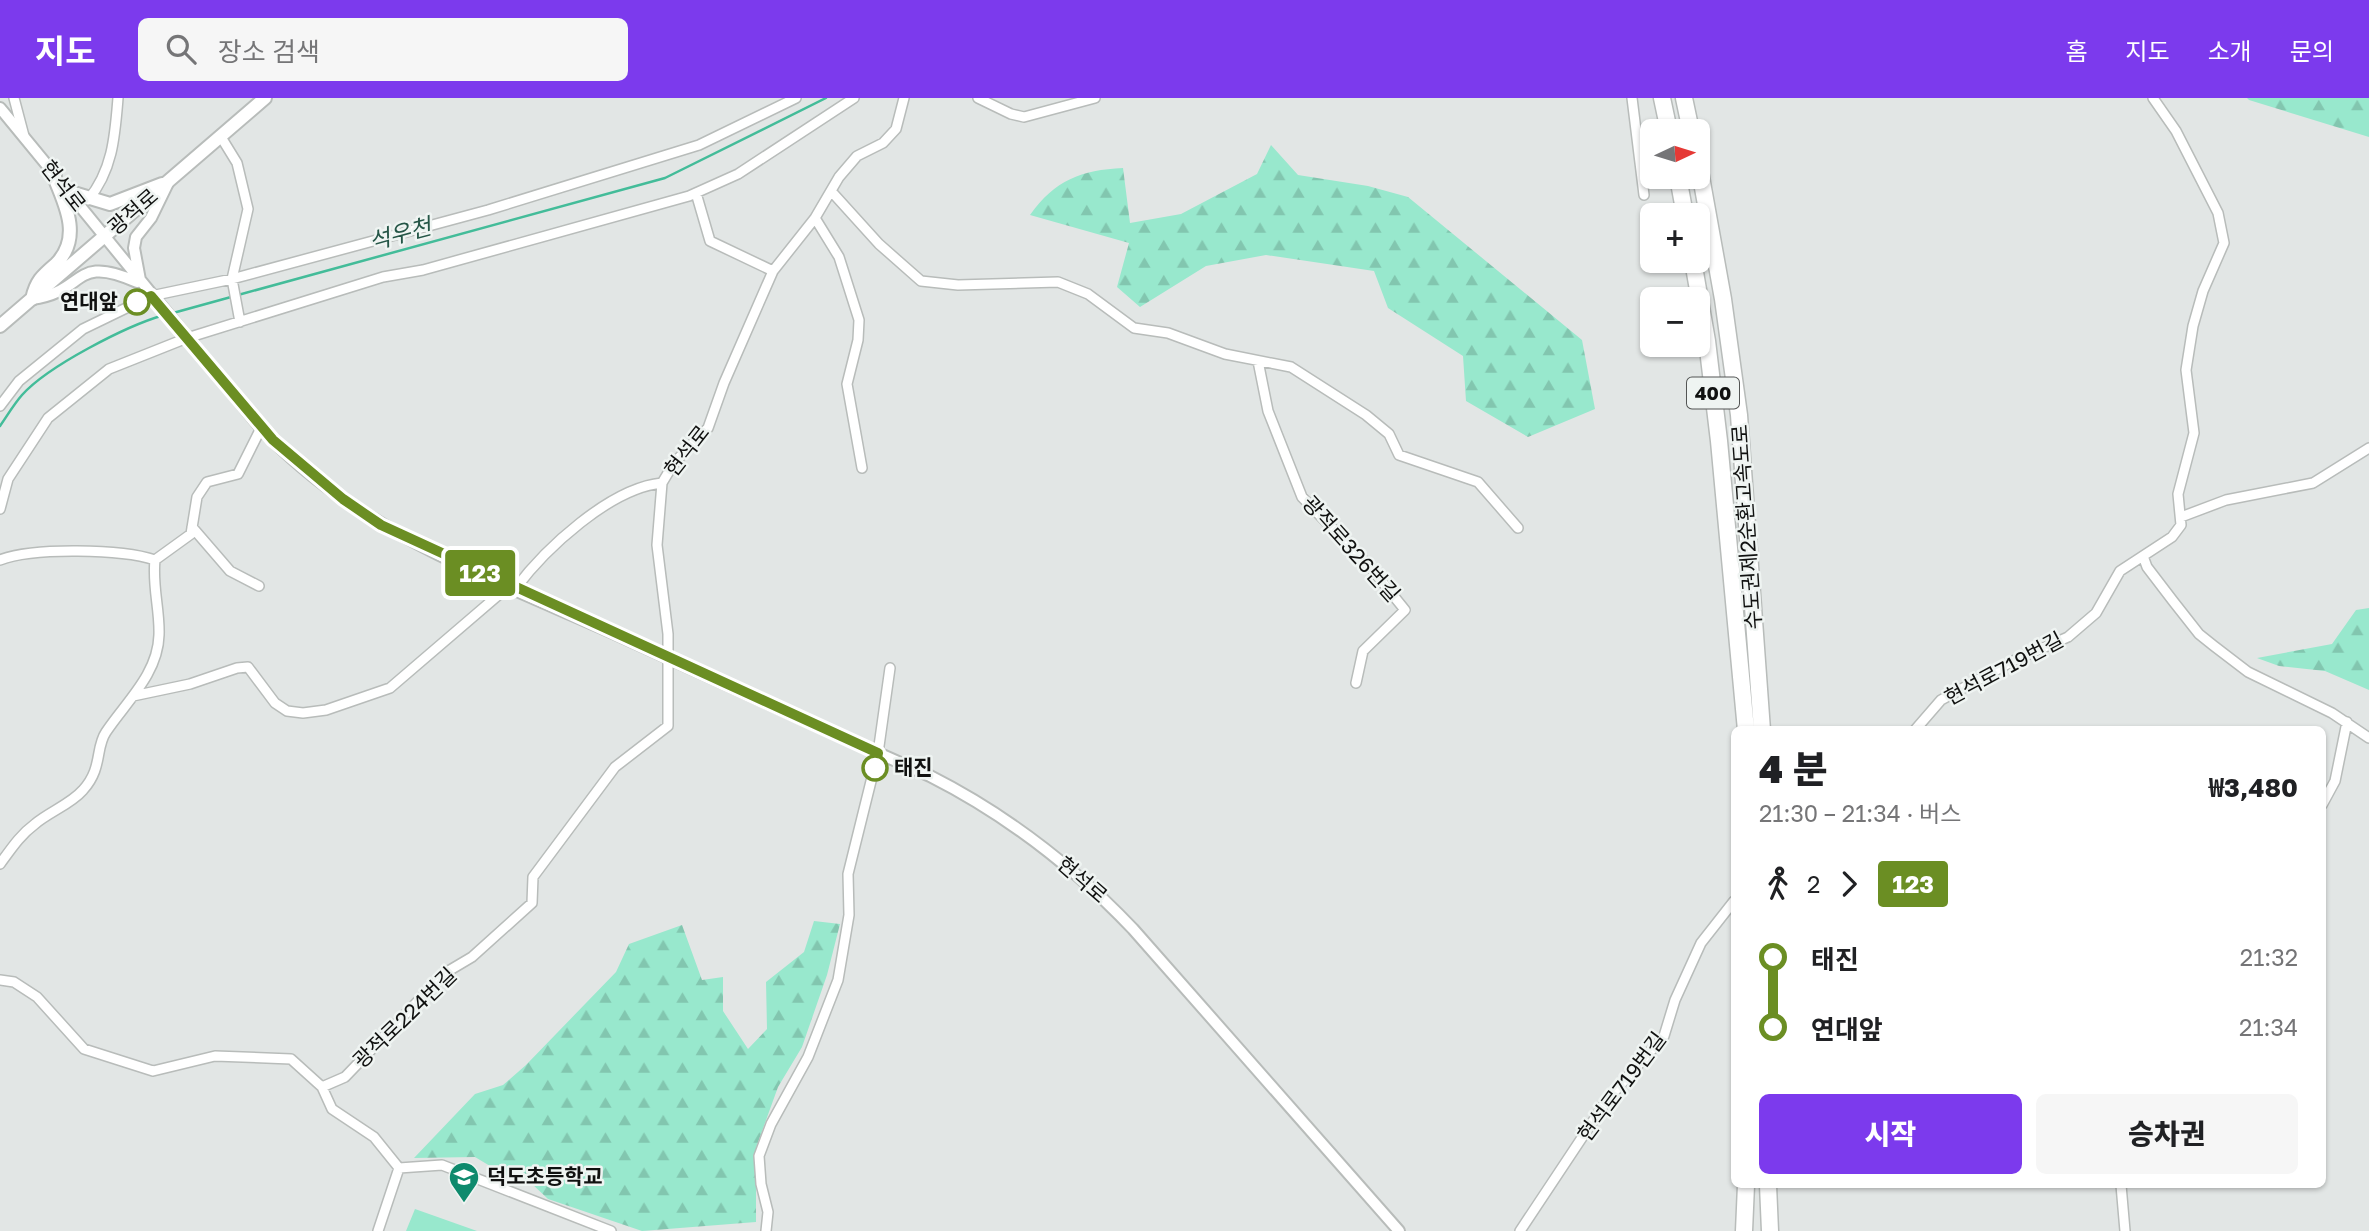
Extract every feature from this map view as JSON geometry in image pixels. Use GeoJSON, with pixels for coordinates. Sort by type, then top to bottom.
{"type":"FeatureCollection","features":[{"type":"Feature","properties":{"kind":"highway"},"geometry":{"type":"LineString","coordinates":[[1662,98],[1666,119]]}},
{"type":"Feature","properties":{"kind":"highway"},"geometry":{"type":"LineString","coordinates":[[1684,98],[1688,119]]}},
{"type":"Feature","properties":{"kind":"highway","name":"수도권제2순환고속도로"},"geometry":{"type":"LineString","coordinates":[[1703,189],[1723,299],[1739,415],[1762,726]]}},
{"type":"Feature","properties":{"kind":"highway","name":"수도권제2순환고속도로"},"geometry":{"type":"LineString","coordinates":[[1695,273],[1707,341],[1746,726]]}},
{"type":"Feature","properties":{"kind":"highway"},"geometry":{"type":"LineString","coordinates":[[1747,1188],[1747,1231]]}},
{"type":"Feature","properties":{"kind":"highway"},"geometry":{"type":"LineString","coordinates":[[1768,1188],[1770,1231]]}},
{"type":"Feature","properties":{"kind":"main road","name":"광적로"},"geometry":{"type":"LineString","coordinates":[[0,326],[265,98]]}},
{"type":"Feature","properties":{"kind":"main road"},"geometry":{"type":"LineString","coordinates":[[32,299],[36,281],[59,261],[71,231],[70,218],[51,170]]}},
{"type":"Feature","properties":{"kind":"main road"},"geometry":{"type":"LineString","coordinates":[[67,191],[88,200],[119,202],[139,191],[169,181]]}},
{"type":"Feature","properties":{"kind":"street"},"geometry":{"type":"LineString","coordinates":[[14,98],[24,135]]}},
{"type":"Feature","properties":{"kind":"street","name":"현석로"},"geometry":{"type":"LineString","coordinates":[[88,200],[105,177],[115,138],[118,98]]}},
{"type":"Feature","properties":{"kind":"street"},"geometry":{"type":"LineString","coordinates":[[0,406],[19,381],[83,329],[151,296],[232,279],[488,210],[699,145],[796,98]]}},
{"type":"Feature","properties":{"kind":"street"},"geometry":{"type":"LineString","coordinates":[[0,509],[8,479],[48,418],[109,369],[185,336],[240,322],[383,277],[423,270],[696,192],[738,174],[782,148],[854,98]]}},
{"type":"Feature","properties":{"kind":"street"},"geometry":{"type":"LineString","coordinates":[[862,468],[846,384],[859,340],[859,320],[839,257],[815,218],[839,177],[857,156],[883,143],[896,129],[904,98]]}},
{"type":"Feature","properties":{"kind":"street"},"geometry":{"type":"LineString","coordinates":[[978,98],[1011,114],[1024,117],[1095,98]]}},
{"type":"Feature","properties":{"kind":"street"},"geometry":{"type":"LineString","coordinates":[[1632,98],[1644,195]]}},
{"type":"Feature","properties":{"kind":"street"},"geometry":{"type":"LineString","coordinates":[[2152,98],[2176,131],[2218,213],[2224,243],[2203,291],[2193,326],[2186,370],[2194,433],[2178,494],[2181,517],[2226,500],[2313,483],[2369,448]]}},
{"type":"Feature","properties":{"kind":"street","name":"현석로"},"geometry":{"type":"LineString","coordinates":[[0,108],[140,283],[261,428],[288,455],[365,515],[400,536],[878,753],[985,805],[1034,839],[1097,891],[1399,1231]]}},
{"type":"Feature","properties":{"kind":"street"},"geometry":{"type":"LineString","coordinates":[[221,136],[237,163],[248,209],[232,279],[240,322]]}},
{"type":"Feature","properties":{"kind":"street"},"geometry":{"type":"LineString","coordinates":[[140,283],[134,248],[136,237],[151,218],[169,181]]}},
{"type":"Feature","properties":{"kind":"street"},"geometry":{"type":"LineString","coordinates":[[831,191],[878,244],[921,281],[958,285],[1058,282],[1088,294],[1134,328],[1168,333],[1225,354],[1291,367],[1366,415],[1389,434],[1399,455],[1478,482],[1518,528]]}},
{"type":"Feature","properties":{"kind":"street"},"geometry":{"type":"LineString","coordinates":[[696,192],[710,241],[772,271]]}},
{"type":"Feature","properties":{"kind":"street","name":"현석로"},"geometry":{"type":"LineString","coordinates":[[512,588],[541,558],[603,506],[630,490],[662,483],[674,463],[708,428],[772,271],[815,218]]}},
{"type":"Feature","properties":{"kind":"street"},"geometry":{"type":"LineString","coordinates":[[32,299],[53,297],[92,270],[113,271],[140,283]]}},
{"type":"Feature","properties":{"kind":"street","name":"광적로326번길"},"geometry":{"type":"LineString","coordinates":[[1258,361],[1268,411],[1302,497],[1371,568],[1405,610],[1363,651],[1356,683]]}},
{"type":"Feature","properties":{"kind":"street"},"geometry":{"type":"LineString","coordinates":[[0,560],[13,555],[87,552],[134,553],[155,561],[168,554],[191,534],[197,497],[207,482],[238,474],[261,428]]}},
{"type":"Feature","properties":{"kind":"street"},"geometry":{"type":"LineString","coordinates":[[662,483],[657,545],[668,634],[667,658]]}},
{"type":"Feature","properties":{"kind":"street","name":"현석로719번길"},"geometry":{"type":"LineString","coordinates":[[1918,726],[1941,699],[2068,636],[2096,612],[2120,571],[2172,537],[2181,525],[2181,517]]}},
{"type":"Feature","properties":{"kind":"street"},"geometry":{"type":"LineString","coordinates":[[192,527],[230,571],[259,586]]}},
{"type":"Feature","properties":{"kind":"street"},"geometry":{"type":"LineString","coordinates":[[2143,556],[2147,567],[2182,612],[2214,646],[2248,672],[2347,723],[2369,738]]}},
{"type":"Feature","properties":{"kind":"street"},"geometry":{"type":"LineString","coordinates":[[0,864],[19,838],[36,823],[82,792],[99,768],[104,734],[133,696],[155,659],[159,635],[153,582],[155,561]]}},
{"type":"Feature","properties":{"kind":"street"},"geometry":{"type":"LineString","coordinates":[[133,696],[248,667],[275,703],[287,711],[303,713],[326,710],[390,688],[512,588]]}},
{"type":"Feature","properties":{"kind":"street","name":"광적로224번길"},"geometry":{"type":"LineString","coordinates":[[322,1087],[345,1077],[445,973],[472,957],[532,903],[533,877],[615,767],[668,726],[667,658]]}},
{"type":"Feature","properties":{"kind":"street"},"geometry":{"type":"LineString","coordinates":[[766,1231],[768,1212],[761,1184],[760,1156],[771,1124],[808,1057],[838,980],[849,915],[848,874],[878,753],[890,668]]}},
{"type":"Feature","properties":{"kind":"street"},"geometry":{"type":"LineString","coordinates":[[2326,798],[2335,781],[2347,723]]}},
{"type":"Feature","properties":{"kind":"street","name":"현석로719번길"},"geometry":{"type":"LineString","coordinates":[[1520,1231],[1607,1100],[1664,1036],[1675,1000],[1696,953],[1716,920],[1731,904]]}},
{"type":"Feature","properties":{"kind":"street"},"geometry":{"type":"LineString","coordinates":[[0,980],[14,982],[37,997],[84,1049],[153,1071],[215,1056],[290,1059],[322,1087],[332,1109],[374,1137],[399,1168]]}},
{"type":"Feature","properties":{"kind":"street"},"geometry":{"type":"LineString","coordinates":[[399,1168],[442,1165],[611,1231]]}},
{"type":"Feature","properties":{"kind":"street"},"geometry":{"type":"LineString","coordinates":[[378,1231],[399,1168]]}},
{"type":"Feature","properties":{"kind":"street"},"geometry":{"type":"LineString","coordinates":[[2121,1188],[2125,1231]]}},
{"type":"Feature","properties":{"kind":"green space"},"geometry":{"type":"Polygon","coordinates":[[[2247,98],[2369,98],[2369,137],[2249,100],[2247,98]]]}},
{"type":"Feature","properties":{"kind":"green space"},"geometry":{"type":"Polygon","coordinates":[[[1271,145],[1298,175],[1368,186],[1408,197],[1582,340],[1595,409],[1528,437],[1466,401],[1463,356],[1388,308],[1374,271],[1266,255],[1206,266],[1140,307],[1117,287],[1129,243],[1030,215],[1049,193],[1070,179],[1094,171],[1123,168],[1130,223],[1181,214],[1257,174],[1271,145]]]}},
{"type":"Feature","properties":{"kind":"green space"},"geometry":{"type":"Polygon","coordinates":[[[2369,608],[2369,690],[2325,671],[2279,666],[2257,658],[2332,644],[2356,610],[2369,608]]]}},
{"type":"Feature","properties":{"kind":"green space"},"geometry":{"type":"Polygon","coordinates":[[[814,921],[840,924],[827,975],[802,1047],[778,1087],[756,1148],[756,1222],[642,1231],[548,1199],[531,1183],[505,1175],[475,1157],[414,1158],[475,1094],[503,1085],[526,1065],[616,972],[629,944],[682,925],[702,980],[723,977],[723,1011],[748,1049],[767,1029],[766,982],[804,952],[814,921]]]}},
{"type":"Feature","properties":{"kind":"green space"},"geometry":{"type":"Polygon","coordinates":[[[415,1209],[477,1231],[406,1231],[415,1209]]]}},
{"type":"Feature","properties":{"kind":"waterway","name":"석우천"},"geometry":{"type":"LineString","coordinates":[[238,295],[665,178],[826,98]]}},
{"type":"Feature","properties":{"kind":"waterway","name":"석우천"},"geometry":{"type":"LineString","coordinates":[[173,313],[231,297]]}},
{"type":"Feature","properties":{"kind":"waterway","name":"석우천"},"geometry":{"type":"LineString","coordinates":[[0,426],[22,395],[50,372],[109,338],[164,315]]}},
{"type":"Feature","properties":{"kind":"bus line","name":"123"},"geometry":{"type":"LineString","coordinates":[[137,302],[151,296],[273,440],[288,455],[365,515],[400,536],[496,581],[878,753],[875,768]]}},
{"type":"Feature","properties":{"kind":"place","name":"연대앞"},"geometry":{"type":"Point","coordinates":[137,302]}},
{"type":"Feature","properties":{"kind":"place","name":"태진"},"geometry":{"type":"Point","coordinates":[875,768]}},
{"type":"Feature","properties":{"kind":"place","name":"덕도초등학교"},"geometry":{"type":"Point","coordinates":[464,1204]}}]}
